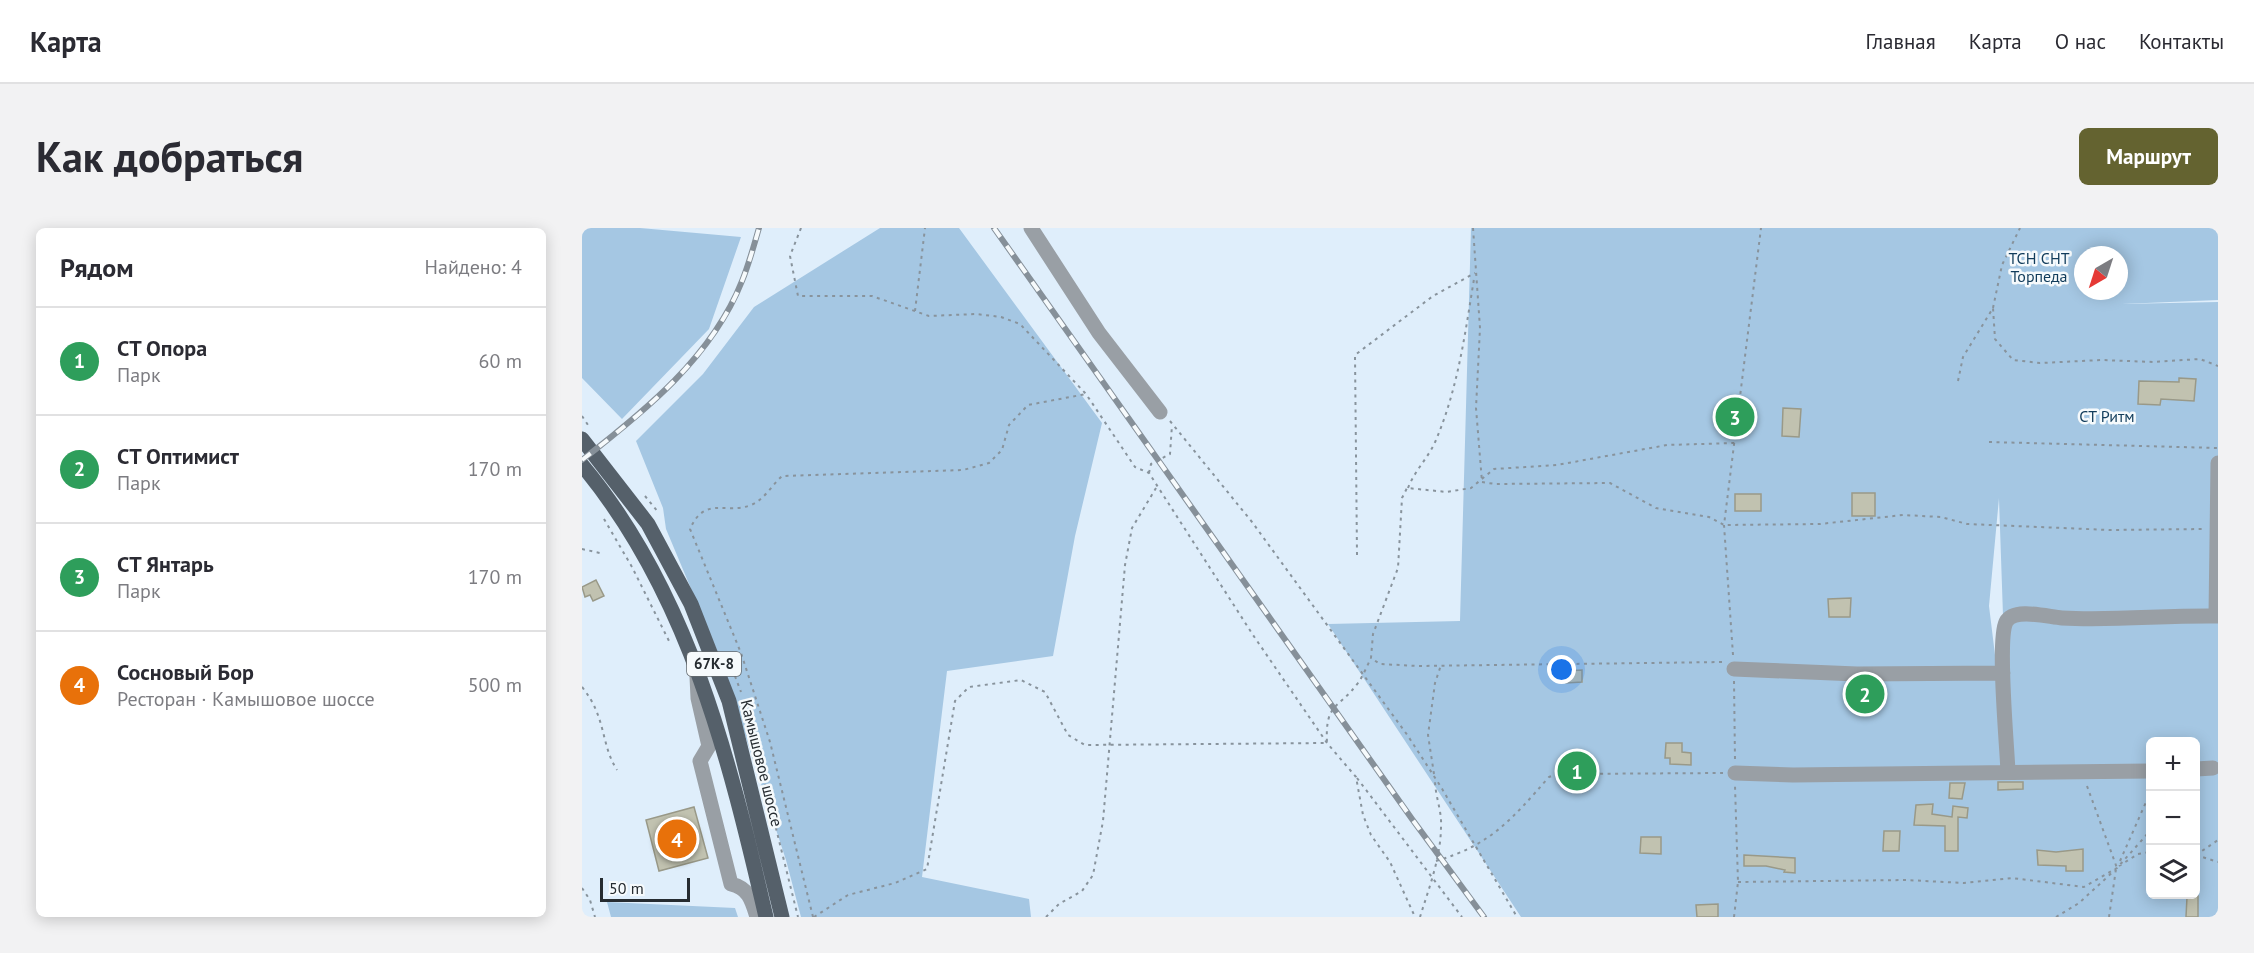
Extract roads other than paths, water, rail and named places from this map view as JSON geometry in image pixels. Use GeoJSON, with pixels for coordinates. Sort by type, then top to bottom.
{"type":"FeatureCollection","features":[{"type":"Feature","properties":{"kind":"main road","name":"Камышовое шоссе"},"geometry":{"type":"LineString","coordinates":[[582,439],[648,524],[692,604],[729,701],[782,917]]}},
{"type":"Feature","properties":{"kind":"main road","name":"Камышовое шоссе"},"geometry":{"type":"LineString","coordinates":[[582,465],[617,512],[649,562],[676,616],[697,671],[740,808],[766,917]]}},
{"type":"Feature","properties":{"kind":"street"},"geometry":{"type":"LineString","coordinates":[[1031,228],[1099,333],[1160,412]]}},
{"type":"Feature","properties":{"kind":"street"},"geometry":{"type":"LineString","coordinates":[[2008,772],[2003,673],[2004,627],[2008,618],[2017,614],[2065,618],[2217,616],[2218,463]]}},
{"type":"Feature","properties":{"kind":"street"},"geometry":{"type":"LineString","coordinates":[[1733,665],[1857,674],[2003,673]]}},
{"type":"Feature","properties":{"kind":"street"},"geometry":{"type":"LineString","coordinates":[[697,671],[698,698],[709,746],[700,761],[731,884],[738,885],[751,896],[757,917]]}},
{"type":"Feature","properties":{"kind":"street"},"geometry":{"type":"LineString","coordinates":[[2200,769],[2213,768]]}},
{"type":"Feature","properties":{"kind":"street"},"geometry":{"type":"LineString","coordinates":[[1735,773],[2146,771]]}},
{"type":"Feature","properties":{"kind":"railway"},"geometry":{"type":"LineString","coordinates":[[582,460],[652,402],[695,358],[729,309],[742,281],[759,228]]}},
{"type":"Feature","properties":{"kind":"railway"},"geometry":{"type":"LineString","coordinates":[[994,228],[1412,819],[1484,917]]}},
{"type":"Feature","properties":{"kind":"place","name":"СТ Янтарь"},"geometry":{"type":"Point","coordinates":[1735,417]}},
{"type":"Feature","properties":{"kind":"place","name":"СТ Оптимист"},"geometry":{"type":"Point","coordinates":[1865,694]}},
{"type":"Feature","properties":{"kind":"place","name":"СТ Опора"},"geometry":{"type":"Point","coordinates":[1577,771]}},
{"type":"Feature","properties":{"kind":"place","name":"Сосновый Бор"},"geometry":{"type":"Point","coordinates":[677,839]}},
{"type":"Feature","properties":{"kind":"park label","name":"ТСН СНТ Торпеда"},"geometry":{"type":"Point","coordinates":[2039,267]}},
{"type":"Feature","properties":{"kind":"park label","name":"СТ Ритм"},"geometry":{"type":"Point","coordinates":[2107,416]}}]}
